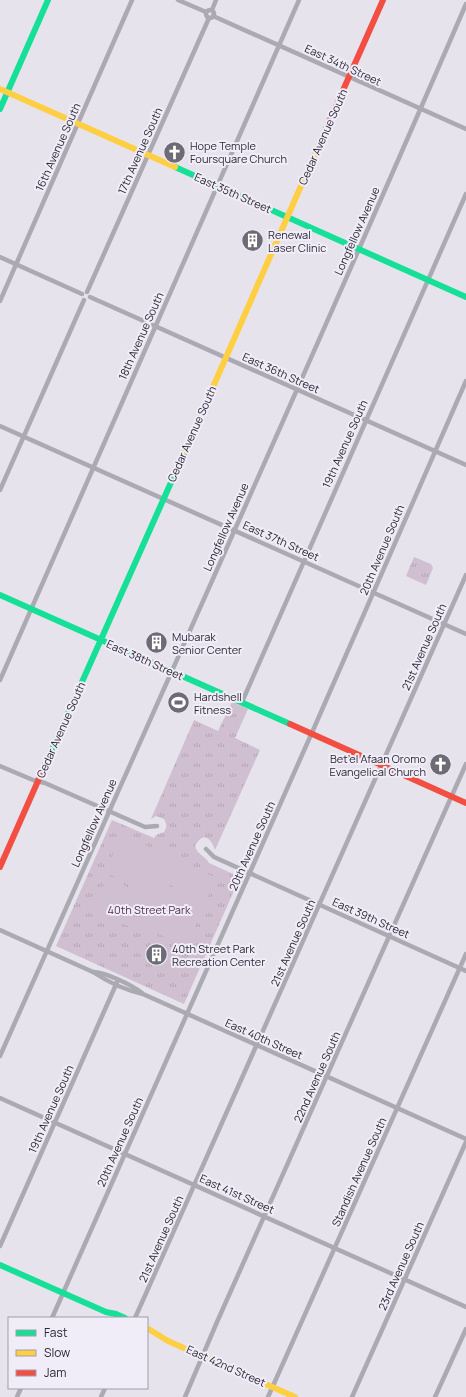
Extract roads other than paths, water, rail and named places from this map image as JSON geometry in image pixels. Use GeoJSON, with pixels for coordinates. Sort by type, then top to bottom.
{"type":"FeatureCollection","features":[{"type":"Feature","properties":{"kind":"street"},"geometry":{"type":"LineString","coordinates":[[0,109],[48,0]]}},
{"type":"Feature","properties":{"kind":"street","name":"16th Avenue South"},"geometry":{"type":"LineString","coordinates":[[0,301],[132,0]]}},
{"type":"Feature","properties":{"kind":"street"},"geometry":{"type":"LineString","coordinates":[[178,0],[206,12],[207,16],[211,17],[216,0]]}},
{"type":"Feature","properties":{"kind":"street","name":"18th Avenue South"},"geometry":{"type":"LineString","coordinates":[[0,680],[299,0]]}},
{"type":"Feature","properties":{"kind":"street","name":"Cedar Avenue South"},"geometry":{"type":"LineString","coordinates":[[0,867],[383,0]]}},
{"type":"Feature","properties":{"kind":"street","name":"Longfellow Avenue"},"geometry":{"type":"LineString","coordinates":[[0,1056],[172,672],[466,4]]}},
{"type":"Feature","properties":{"kind":"street"},"geometry":{"type":"LineString","coordinates":[[206,12],[208,10],[212,10]]}},
{"type":"Feature","properties":{"kind":"street","name":"East 34th Street"},"geometry":{"type":"LineString","coordinates":[[211,17],[280,45],[466,129]]}},
{"type":"Feature","properties":{"kind":"street","name":"17th Avenue South"},"geometry":{"type":"LineString","coordinates":[[87,292],[211,17]]}},
{"type":"Feature","properties":{"kind":"street","name":"East 35th Street"},"geometry":{"type":"LineString","coordinates":[[0,89],[466,297]]}},
{"type":"Feature","properties":{"kind":"street","name":"19th Avenue South"},"geometry":{"type":"LineString","coordinates":[[242,702],[466,194]]}},
{"type":"Feature","properties":{"kind":"street"},"geometry":{"type":"LineString","coordinates":[[0,257],[82,294],[83,292],[87,292],[89,293],[90,297],[87,300],[84,300],[0,490]]}},
{"type":"Feature","properties":{"kind":"street"},"geometry":{"type":"LineString","coordinates":[[82,294],[84,300]]}},
{"type":"Feature","properties":{"kind":"street","name":"East 36th Street"},"geometry":{"type":"LineString","coordinates":[[90,297],[466,465]]}},
{"type":"Feature","properties":{"kind":"street","name":"20th Avenue South"},"geometry":{"type":"LineString","coordinates":[[52,1317],[312,734],[466,381]]}},
{"type":"Feature","properties":{"kind":"street","name":"East 37th Street"},"geometry":{"type":"LineString","coordinates":[[0,426],[466,634]]}},
{"type":"Feature","properties":{"kind":"street","name":"21st Avenue South"},"geometry":{"type":"LineString","coordinates":[[135,1317],[466,575]]}},
{"type":"Feature","properties":{"kind":"street","name":"East 38th Street"},"geometry":{"type":"LineString","coordinates":[[0,594],[466,802]]}},
{"type":"Feature","properties":{"kind":"street","name":"22nd Avenue South"},"geometry":{"type":"LineString","coordinates":[[185,1397],[264,1216],[466,764]]}},
{"type":"Feature","properties":{"kind":"street"},"geometry":{"type":"LineString","coordinates":[[0,766],[38,782],[45,783],[145,827],[157,826]]}},
{"type":"Feature","properties":{"kind":"street","name":"East 39th Street"},"geometry":{"type":"LineString","coordinates":[[206,848],[214,857],[466,971]]}},
{"type":"Feature","properties":{"kind":"street","name":"East 40th Street"},"geometry":{"type":"LineString","coordinates":[[2,931],[92,972],[98,972],[117,982],[134,988],[143,994],[466,1139]]}},
{"type":"Feature","properties":{"kind":"street","name":"Standish Avenue South"},"geometry":{"type":"LineString","coordinates":[[268,1397],[466,954]]}},
{"type":"Feature","properties":{"kind":"street","name":"19th Avenue South"},"geometry":{"type":"LineString","coordinates":[[0,1246],[117,982]]}},
{"type":"Feature","properties":{"kind":"street","name":"East 41st Street"},"geometry":{"type":"LineString","coordinates":[[0,1098],[466,1307]]}},
{"type":"Feature","properties":{"kind":"street","name":"23rd Avenue South"},"geometry":{"type":"LineString","coordinates":[[352,1397],[466,1142]]}},
{"type":"Feature","properties":{"kind":"street"},"geometry":{"type":"LineString","coordinates":[[0,1265],[106,1312],[123,1317]]}},
{"type":"Feature","properties":{"kind":"street"},"geometry":{"type":"LineString","coordinates":[[106,1312],[110,1317]]}},
{"type":"Feature","properties":{"kind":"street","name":"East 42nd Street"},"geometry":{"type":"LineString","coordinates":[[148,1329],[157,1335],[295,1397]]}},
{"type":"Feature","properties":{"kind":"street"},"geometry":{"type":"LineString","coordinates":[[435,1397],[466,1329]]}},
{"type":"Feature","properties":{"kind":"street","name":"East 42nd Street"},"geometry":{"type":"LineString","coordinates":[[148,1335],[157,1335]]}},
{"type":"Feature","properties":{"kind":"place","name":"Hope Temple Foursquare Church"},"geometry":{"type":"Point","coordinates":[174,152]}},
{"type":"Feature","properties":{"kind":"place","name":"Renewal Laser Clinic"},"geometry":{"type":"Point","coordinates":[253,241]}},
{"type":"Feature","properties":{"kind":"place","name":"Mubarak Senior Center"},"geometry":{"type":"Point","coordinates":[157,643]}},
{"type":"Feature","properties":{"kind":"place","name":"Hardshell Fitness"},"geometry":{"type":"Point","coordinates":[179,703]}},
{"type":"Feature","properties":{"kind":"place","name":"Bet’el Afaan Oromo Evangelical Church"},"geometry":{"type":"Point","coordinates":[441,765]}},
{"type":"Feature","properties":{"kind":"place","name":"40th Street Park Recreation Center"},"geometry":{"type":"Point","coordinates":[157,955]}},
{"type":"Feature","properties":{"kind":"park label","name":"40th Street Park"},"geometry":{"type":"Point","coordinates":[149,910]}}]}
